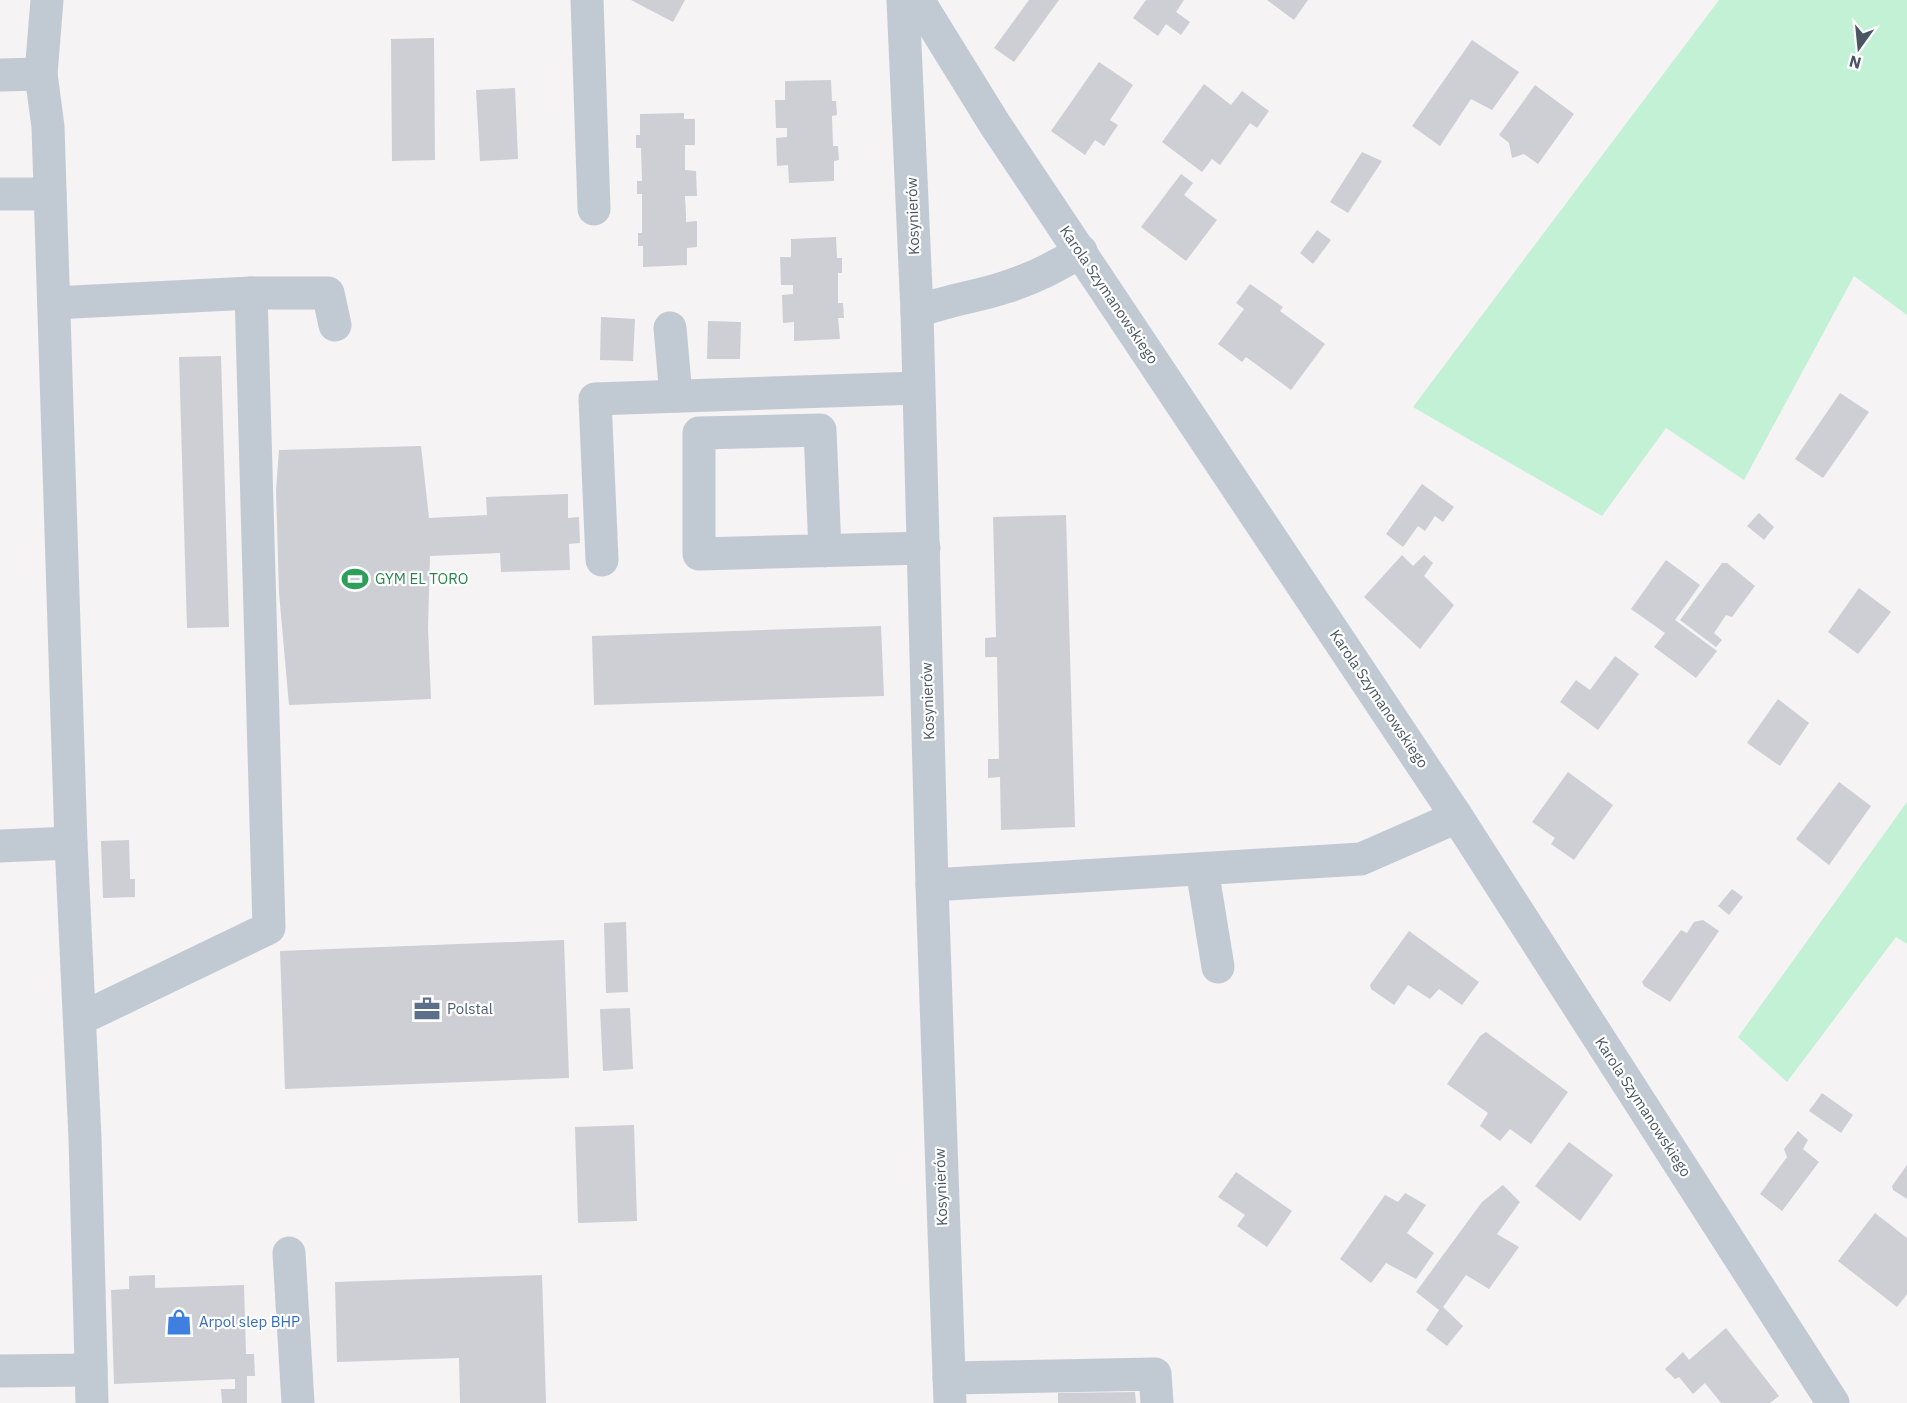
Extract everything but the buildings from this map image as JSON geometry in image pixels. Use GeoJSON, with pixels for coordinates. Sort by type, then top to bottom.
{"type":"FeatureCollection","features":[{"type":"Feature","properties":{"kind":"street"},"geometry":{"type":"LineString","coordinates":[[47,0],[41,74],[48,127],[92,1403]]}},
{"type":"Feature","properties":{"kind":"street"},"geometry":{"type":"LineString","coordinates":[[587,0],[594,209]]}},
{"type":"Feature","properties":{"kind":"street","name":"Kosynierów"},"geometry":{"type":"LineString","coordinates":[[903,0],[917,312],[932,885],[949,1390]]}},
{"type":"Feature","properties":{"kind":"street","name":"Karola Szymanowskiego"},"geometry":{"type":"LineString","coordinates":[[918,0],[994,123],[1457,817],[1833,1403]]}},
{"type":"Feature","properties":{"kind":"street"},"geometry":{"type":"LineString","coordinates":[[0,75],[41,74]]}},
{"type":"Feature","properties":{"kind":"street"},"geometry":{"type":"LineString","coordinates":[[0,194],[50,194]]}},
{"type":"Feature","properties":{"kind":"street"},"geometry":{"type":"LineString","coordinates":[[917,312],[934,305],[1006,287],[1064,262],[1081,251]]}},
{"type":"Feature","properties":{"kind":"street"},"geometry":{"type":"LineString","coordinates":[[54,303],[251,293],[328,293],[335,325]]}},
{"type":"Feature","properties":{"kind":"street"},"geometry":{"type":"LineString","coordinates":[[80,1019],[269,928],[251,293]]}},
{"type":"Feature","properties":{"kind":"street"},"geometry":{"type":"LineString","coordinates":[[670,328],[676,396]]}},
{"type":"Feature","properties":{"kind":"street"},"geometry":{"type":"LineString","coordinates":[[602,560],[595,399],[918,388]]}},
{"type":"Feature","properties":{"kind":"street"},"geometry":{"type":"LineString","coordinates":[[825,551],[820,430],[699,433],[699,554],[825,551],[924,548]]}},
{"type":"Feature","properties":{"kind":"street"},"geometry":{"type":"LineString","coordinates":[[932,885],[1361,859],[1457,817]]}},
{"type":"Feature","properties":{"kind":"street"},"geometry":{"type":"LineString","coordinates":[[0,846],[71,843]]}},
{"type":"Feature","properties":{"kind":"street"},"geometry":{"type":"LineString","coordinates":[[1202,868],[1218,966]]}},
{"type":"Feature","properties":{"kind":"street"},"geometry":{"type":"LineString","coordinates":[[289,1253],[298,1403]]}},
{"type":"Feature","properties":{"kind":"street"},"geometry":{"type":"LineString","coordinates":[[0,1371],[91,1370]]}},
{"type":"Feature","properties":{"kind":"street"},"geometry":{"type":"LineString","coordinates":[[949,1390],[1155,1374],[1157,1403]]}},
{"type":"Feature","properties":{"kind":"green space"},"geometry":{"type":"Polygon","coordinates":[[[1719,0],[1907,0],[1907,315],[1854,276],[1744,480],[1666,428],[1602,516],[1413,407],[1719,0]]]}},
{"type":"Feature","properties":{"kind":"green space"},"geometry":{"type":"Polygon","coordinates":[[[1907,802],[1907,944],[1896,937],[1787,1082],[1738,1037],[1907,802]]]}},
{"type":"Feature","properties":{"kind":"place","name":"GYM EL TORO"},"geometry":{"type":"Point","coordinates":[355,579]}},
{"type":"Feature","properties":{"kind":"place","name":"Polstal"},"geometry":{"type":"Point","coordinates":[427,1009]}},
{"type":"Feature","properties":{"kind":"place","name":"Arpol slep BHP"},"geometry":{"type":"Point","coordinates":[179,1322]}}]}
